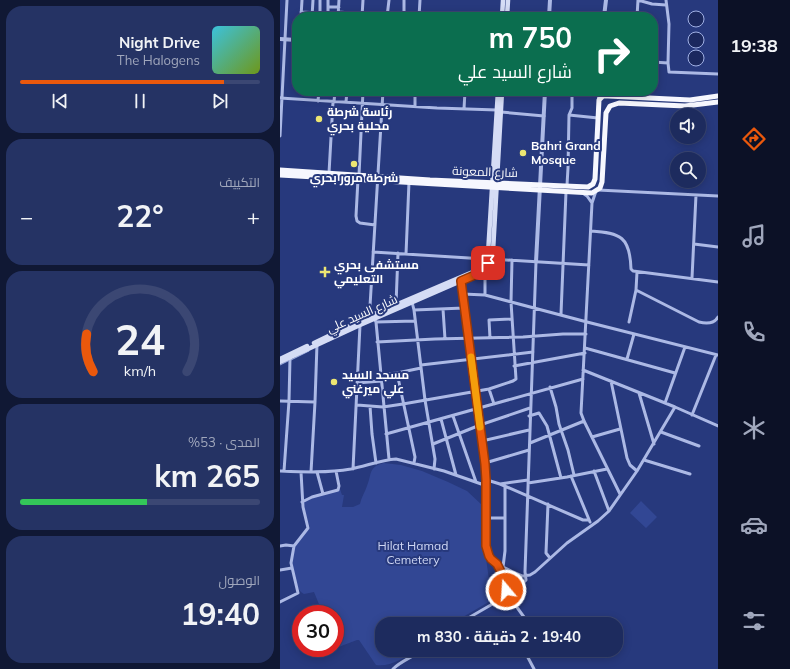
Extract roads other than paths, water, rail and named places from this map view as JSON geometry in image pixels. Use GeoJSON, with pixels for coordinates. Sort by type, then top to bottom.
{"type":"FeatureCollection","features":[{"type":"Feature","properties":{"kind":"highway"},"geometry":{"type":"LineString","coordinates":[[599,100],[602,96]]}},
{"type":"Feature","properties":{"kind":"highway"},"geometry":{"type":"LineString","coordinates":[[643,96],[690,100],[718,96]]}},
{"type":"Feature","properties":{"kind":"highway","name":"شارع المعونة"},"geometry":{"type":"LineString","coordinates":[[378,178],[409,182],[540,187],[567,185],[592,186],[594,182],[599,100]]}},
{"type":"Feature","properties":{"kind":"highway"},"geometry":{"type":"LineString","coordinates":[[597,191],[602,182],[607,110],[610,106],[617,103],[685,106],[718,102]]}},
{"type":"Feature","properties":{"kind":"highway"},"geometry":{"type":"LineString","coordinates":[[598,108],[602,111],[607,110]]}},
{"type":"Feature","properties":{"kind":"highway","name":"شارع المعونة"},"geometry":{"type":"LineString","coordinates":[[280,170],[329,173],[358,177]]}},
{"type":"Feature","properties":{"kind":"highway","name":"شارع المعونة"},"geometry":{"type":"LineString","coordinates":[[280,175],[358,177],[494,185]]}},
{"type":"Feature","properties":{"kind":"highway","name":"شارع المعونة"},"geometry":{"type":"LineString","coordinates":[[540,187],[566,192],[592,193],[597,191]]}},
{"type":"Feature","properties":{"kind":"main road"},"geometry":{"type":"LineString","coordinates":[[503,12],[506,0]]}},
{"type":"Feature","properties":{"kind":"main road"},"geometry":{"type":"LineString","coordinates":[[506,0],[507,12]]}},
{"type":"Feature","properties":{"kind":"main road"},"geometry":{"type":"LineString","coordinates":[[498,96],[499,111]]}},
{"type":"Feature","properties":{"kind":"main road"},"geometry":{"type":"LineString","coordinates":[[488,259],[492,251],[492,213],[501,96]]}},
{"type":"Feature","properties":{"kind":"main road","name":"شارع السيد علي"},"geometry":{"type":"LineString","coordinates":[[280,359],[412,302],[460,279],[482,268],[488,259]]}},
{"type":"Feature","properties":{"kind":"main road","name":"شارع السيد علي"},"geometry":{"type":"LineString","coordinates":[[280,362],[317,343],[360,325],[396,305],[460,279]]}},
{"type":"Feature","properties":{"kind":"street"},"geometry":{"type":"LineString","coordinates":[[280,136],[287,0]]}},
{"type":"Feature","properties":{"kind":"street"},"geometry":{"type":"LineString","coordinates":[[302,0],[301,12],[320,12],[320,0]]}},
{"type":"Feature","properties":{"kind":"street"},"geometry":{"type":"LineString","coordinates":[[312,12],[313,0]]}},
{"type":"Feature","properties":{"kind":"street"},"geometry":{"type":"LineString","coordinates":[[328,0],[328,12]]}},
{"type":"Feature","properties":{"kind":"street"},"geometry":{"type":"LineString","coordinates":[[338,12],[339,0]]}},
{"type":"Feature","properties":{"kind":"street"},"geometry":{"type":"LineString","coordinates":[[362,12],[363,0]]}},
{"type":"Feature","properties":{"kind":"street"},"geometry":{"type":"LineString","coordinates":[[388,12],[389,0]]}},
{"type":"Feature","properties":{"kind":"street"},"geometry":{"type":"LineString","coordinates":[[404,0],[404,12]]}},
{"type":"Feature","properties":{"kind":"street"},"geometry":{"type":"LineString","coordinates":[[419,12],[420,0]]}},
{"type":"Feature","properties":{"kind":"street"},"geometry":{"type":"LineString","coordinates":[[549,12],[550,0]]}},
{"type":"Feature","properties":{"kind":"street"},"geometry":{"type":"LineString","coordinates":[[605,12],[606,0]]}},
{"type":"Feature","properties":{"kind":"street"},"geometry":{"type":"LineString","coordinates":[[637,12],[638,0],[652,4],[666,5]]}},
{"type":"Feature","properties":{"kind":"street"},"geometry":{"type":"LineString","coordinates":[[666,0],[669,24],[669,72],[718,74]]}},
{"type":"Feature","properties":{"kind":"street"},"geometry":{"type":"LineString","coordinates":[[328,7],[339,7]]}},
{"type":"Feature","properties":{"kind":"street"},"geometry":{"type":"LineString","coordinates":[[280,40],[292,40]]}},
{"type":"Feature","properties":{"kind":"street"},"geometry":{"type":"LineString","coordinates":[[658,62],[668,63]]}},
{"type":"Feature","properties":{"kind":"street"},"geometry":{"type":"LineString","coordinates":[[318,96],[318,101]]}},
{"type":"Feature","properties":{"kind":"street"},"geometry":{"type":"LineString","coordinates":[[329,173],[335,96]]}},
{"type":"Feature","properties":{"kind":"street"},"geometry":{"type":"LineString","coordinates":[[346,102],[347,96]]}},
{"type":"Feature","properties":{"kind":"street"},"geometry":{"type":"LineString","coordinates":[[363,96],[356,216],[357,221],[360,224],[375,225]]}},
{"type":"Feature","properties":{"kind":"street"},"geometry":{"type":"LineString","coordinates":[[383,96],[370,306],[374,318],[377,342],[389,460]]}},
{"type":"Feature","properties":{"kind":"street"},"geometry":{"type":"LineString","coordinates":[[415,96],[415,106]]}},
{"type":"Feature","properties":{"kind":"street"},"geometry":{"type":"LineString","coordinates":[[464,109],[465,96]]}},
{"type":"Feature","properties":{"kind":"street"},"geometry":{"type":"LineString","coordinates":[[470,617],[508,595],[525,582],[526,576],[527,496],[530,443],[529,416],[545,96]]}},
{"type":"Feature","properties":{"kind":"street"},"geometry":{"type":"LineString","coordinates":[[567,185],[568,115],[572,108],[572,96]]}},
{"type":"Feature","properties":{"kind":"street"},"geometry":{"type":"LineString","coordinates":[[281,98],[499,111],[544,116]]}},
{"type":"Feature","properties":{"kind":"street"},"geometry":{"type":"LineString","coordinates":[[568,115],[598,118]]}},
{"type":"Feature","properties":{"kind":"street"},"geometry":{"type":"LineString","coordinates":[[406,254],[409,182]]}},
{"type":"Feature","properties":{"kind":"street"},"geometry":{"type":"LineString","coordinates":[[620,494],[581,413],[587,322],[592,203],[597,191],[718,196]]}},
{"type":"Feature","properties":{"kind":"street"},"geometry":{"type":"LineString","coordinates":[[560,314],[566,192]]}},
{"type":"Feature","properties":{"kind":"street"},"geometry":{"type":"LineString","coordinates":[[581,192],[587,196],[592,203]]}},
{"type":"Feature","properties":{"kind":"street"},"geometry":{"type":"LineString","coordinates":[[692,278],[696,195]]}},
{"type":"Feature","properties":{"kind":"street"},"geometry":{"type":"LineString","coordinates":[[591,231],[609,232],[621,237],[628,247],[631,270],[718,282]]}},
{"type":"Feature","properties":{"kind":"street"},"geometry":{"type":"LineString","coordinates":[[694,244],[718,247]]}},
{"type":"Feature","properties":{"kind":"street"},"geometry":{"type":"LineString","coordinates":[[373,252],[589,265]]}},
{"type":"Feature","properties":{"kind":"street"},"geometry":{"type":"LineString","coordinates":[[396,305],[398,254]]}},
{"type":"Feature","properties":{"kind":"street"},"geometry":{"type":"LineString","coordinates":[[356,405],[383,407],[403,404],[489,389],[516,379],[513,353],[511,302],[512,260]]}},
{"type":"Feature","properties":{"kind":"street"},"geometry":{"type":"LineString","coordinates":[[482,268],[485,279],[485,294]]}},
{"type":"Feature","properties":{"kind":"street"},"geometry":{"type":"LineString","coordinates":[[629,322],[636,290],[637,272]]}},
{"type":"Feature","properties":{"kind":"street"},"geometry":{"type":"LineString","coordinates":[[460,279],[485,464],[488,552],[491,559],[497,564],[526,576],[536,572],[567,542],[592,525],[608,510],[637,472],[675,407]]}},
{"type":"Feature","properties":{"kind":"street"},"geometry":{"type":"LineString","coordinates":[[636,290],[700,322],[714,322],[718,317]]}},
{"type":"Feature","properties":{"kind":"street"},"geometry":{"type":"LineString","coordinates":[[463,294],[485,294],[717,355],[692,414]]}},
{"type":"Feature","properties":{"kind":"street"},"geometry":{"type":"LineString","coordinates":[[412,302],[435,459],[434,469]]}},
{"type":"Feature","properties":{"kind":"street"},"geometry":{"type":"LineString","coordinates":[[414,310],[464,308]]}},
{"type":"Feature","properties":{"kind":"street"},"geometry":{"type":"LineString","coordinates":[[443,309],[445,339]]}},
{"type":"Feature","properties":{"kind":"street"},"geometry":{"type":"LineString","coordinates":[[374,318],[415,321]]}},
{"type":"Feature","properties":{"kind":"street"},"geometry":{"type":"LineString","coordinates":[[490,338],[489,320],[512,319]]}},
{"type":"Feature","properties":{"kind":"street"},"geometry":{"type":"LineString","coordinates":[[353,469],[360,325]]}},
{"type":"Feature","properties":{"kind":"street"},"geometry":{"type":"LineString","coordinates":[[377,342],[417,339],[586,334]]}},
{"type":"Feature","properties":{"kind":"street"},"geometry":{"type":"LineString","coordinates":[[627,359],[634,334]]}},
{"type":"Feature","properties":{"kind":"street"},"geometry":{"type":"LineString","coordinates":[[311,472],[316,402],[317,343]]}},
{"type":"Feature","properties":{"kind":"street"},"geometry":{"type":"LineString","coordinates":[[665,403],[685,347]]}},
{"type":"Feature","properties":{"kind":"street"},"geometry":{"type":"LineString","coordinates":[[585,348],[675,373]]}},
{"type":"Feature","properties":{"kind":"street"},"geometry":{"type":"LineString","coordinates":[[380,375],[472,359],[513,353],[533,352]]}},
{"type":"Feature","properties":{"kind":"street"},"geometry":{"type":"LineString","coordinates":[[514,366],[585,353]]}},
{"type":"Feature","properties":{"kind":"street"},"geometry":{"type":"LineString","coordinates":[[284,471],[289,402],[290,358]]}},
{"type":"Feature","properties":{"kind":"street"},"geometry":{"type":"LineString","coordinates":[[583,370],[718,426]]}},
{"type":"Feature","properties":{"kind":"street"},"geometry":{"type":"LineString","coordinates":[[397,372],[415,457],[414,463]]}},
{"type":"Feature","properties":{"kind":"street"},"geometry":{"type":"LineString","coordinates":[[386,434],[583,379]]}},
{"type":"Feature","properties":{"kind":"street"},"geometry":{"type":"LineString","coordinates":[[357,383],[381,381]]}},
{"type":"Feature","properties":{"kind":"street"},"geometry":{"type":"LineString","coordinates":[[611,381],[628,462],[637,472]]}},
{"type":"Feature","properties":{"kind":"street"},"geometry":{"type":"LineString","coordinates":[[550,387],[568,450],[572,476],[592,525]]}},
{"type":"Feature","properties":{"kind":"street"},"geometry":{"type":"LineString","coordinates":[[489,389],[494,404]]}},
{"type":"Feature","properties":{"kind":"street"},"geometry":{"type":"LineString","coordinates":[[639,392],[654,444]]}},
{"type":"Feature","properties":{"kind":"street"},"geometry":{"type":"LineString","coordinates":[[280,401],[316,402]]}},
{"type":"Feature","properties":{"kind":"street"},"geometry":{"type":"LineString","coordinates":[[370,406],[376,463]]}},
{"type":"Feature","properties":{"kind":"street"},"geometry":{"type":"LineString","coordinates":[[433,444],[480,425],[530,408]]}},
{"type":"Feature","properties":{"kind":"street"},"geometry":{"type":"LineString","coordinates":[[529,416],[539,414],[547,426],[561,478]]}},
{"type":"Feature","properties":{"kind":"street"},"geometry":{"type":"LineString","coordinates":[[453,416],[476,482]]}},
{"type":"Feature","properties":{"kind":"street"},"geometry":{"type":"LineString","coordinates":[[441,419],[456,476]]}},
{"type":"Feature","properties":{"kind":"street"},"geometry":{"type":"LineString","coordinates":[[530,443],[584,421]]}},
{"type":"Feature","properties":{"kind":"street"},"geometry":{"type":"LineString","coordinates":[[592,437],[620,429]]}},
{"type":"Feature","properties":{"kind":"street"},"geometry":{"type":"LineString","coordinates":[[482,441],[529,430]]}},
{"type":"Feature","properties":{"kind":"street"},"geometry":{"type":"LineString","coordinates":[[661,432],[699,446]]}},
{"type":"Feature","properties":{"kind":"street"},"geometry":{"type":"LineString","coordinates":[[485,464],[529,450]]}},
{"type":"Feature","properties":{"kind":"street"},"geometry":{"type":"LineString","coordinates":[[280,471],[336,471],[353,469],[396,459],[414,463],[486,486]]}},
{"type":"Feature","properties":{"kind":"street"},"geometry":{"type":"LineString","coordinates":[[644,460],[690,474]]}},
{"type":"Feature","properties":{"kind":"street"},"geometry":{"type":"LineString","coordinates":[[500,484],[561,478],[607,469]]}},
{"type":"Feature","properties":{"kind":"street"},"geometry":{"type":"LineString","coordinates":[[302,502],[339,488],[336,471]]}},
{"type":"Feature","properties":{"kind":"street"},"geometry":{"type":"LineString","coordinates":[[594,471],[608,510]]}},
{"type":"Feature","properties":{"kind":"street"},"geometry":{"type":"LineString","coordinates":[[280,602],[298,593],[292,568],[292,557],[294,546],[308,528],[302,502],[301,472]]}},
{"type":"Feature","properties":{"kind":"street"},"geometry":{"type":"LineString","coordinates":[[317,472],[323,494]]}},
{"type":"Feature","properties":{"kind":"street"},"geometry":{"type":"LineString","coordinates":[[486,480],[505,486],[583,520],[589,520]]}},
{"type":"Feature","properties":{"kind":"street"},"geometry":{"type":"LineString","coordinates":[[503,567],[505,556],[505,486]]}},
{"type":"Feature","properties":{"kind":"street"},"geometry":{"type":"LineString","coordinates":[[548,504],[546,553],[550,558]]}},
{"type":"Feature","properties":{"kind":"street"},"geometry":{"type":"LineString","coordinates":[[486,518],[505,518]]}},
{"type":"Feature","properties":{"kind":"street"},"geometry":{"type":"LineString","coordinates":[[280,546],[294,546]]}},
{"type":"Feature","properties":{"kind":"street"},"geometry":{"type":"LineString","coordinates":[[497,564],[508,595],[524,617]]}},
{"type":"Feature","properties":{"kind":"street"},"geometry":{"type":"LineString","coordinates":[[280,570],[292,568]]}},
{"type":"Feature","properties":{"kind":"street"},"geometry":{"type":"LineString","coordinates":[[393,669],[399,663],[412,657]]}},
{"type":"Feature","properties":{"kind":"street"},"geometry":{"type":"LineString","coordinates":[[528,657],[534,669]]}},
{"type":"Feature","properties":{"kind":"waterway"},"geometry":{"type":"LineString","coordinates":[[291,360],[309,351]]}},
{"type":"Feature","properties":{"kind":"waterway"},"geometry":{"type":"LineString","coordinates":[[280,365],[288,361]]}},
{"type":"Feature","properties":{"kind":"place","name":"رئاسة شرطة محلية بحري"},"geometry":{"type":"Point","coordinates":[319,119]}},
{"type":"Feature","properties":{"kind":"place","name":"Bahri Grand Mosque"},"geometry":{"type":"Point","coordinates":[523,153]}},
{"type":"Feature","properties":{"kind":"place","name":"شرطة مرور بحري"},"geometry":{"type":"Point","coordinates":[354,164]}},
{"type":"Feature","properties":{"kind":"place","name":"مستشفى بحري التعليمي"},"geometry":{"type":"Point","coordinates":[325,272]}},
{"type":"Feature","properties":{"kind":"place","name":"مسجد السيد علي ميرغني"},"geometry":{"type":"Point","coordinates":[334,382]}},
{"type":"Feature","properties":{"kind":"park label","name":"Hilat Hamad Cemetery"},"geometry":{"type":"Point","coordinates":[413,553]}}]}
